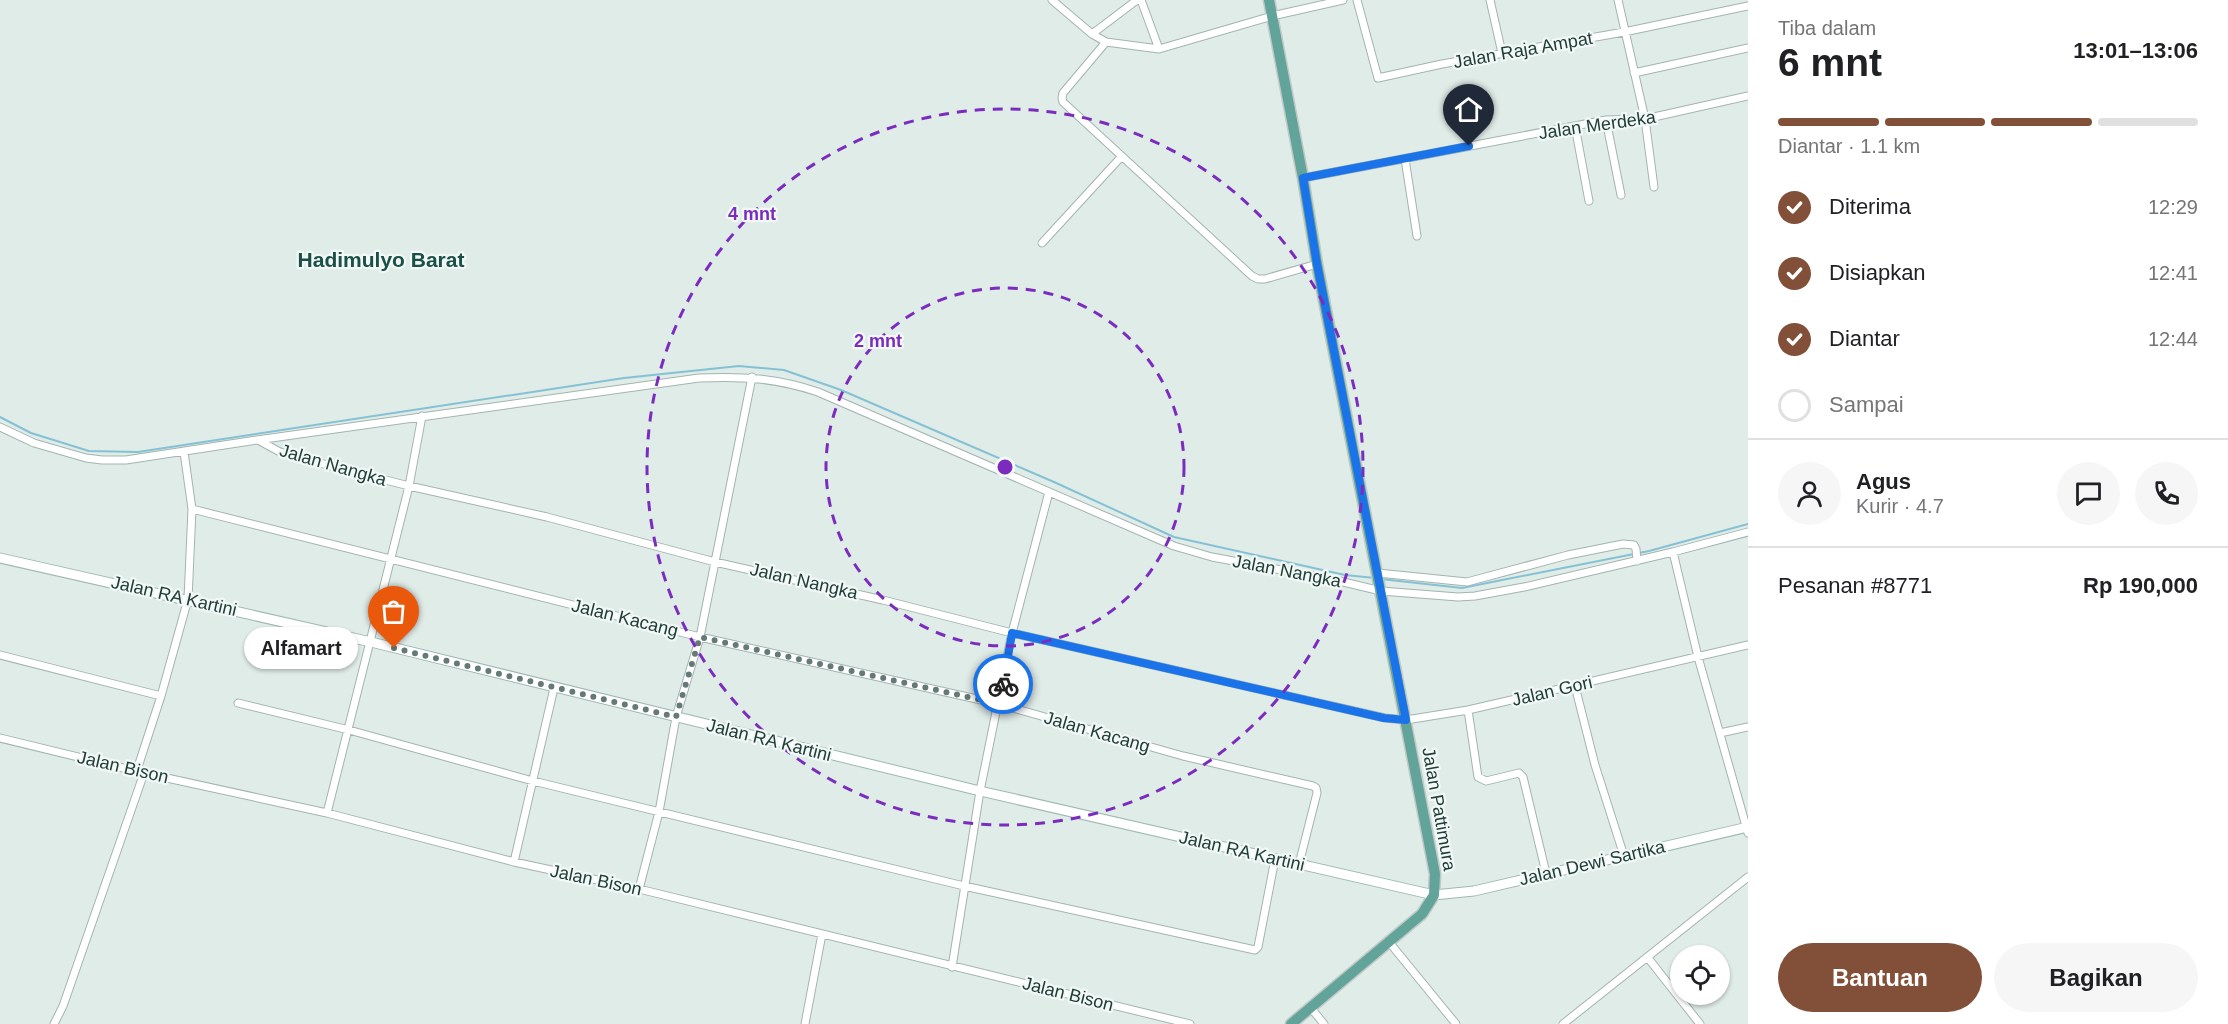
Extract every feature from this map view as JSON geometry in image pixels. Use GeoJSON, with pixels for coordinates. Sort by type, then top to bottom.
{"type":"FeatureCollection","features":[{"type":"Feature","properties":{"kind":"main road","name":"Jalan Pattimura"},"geometry":{"type":"LineString","coordinates":[[1269,0],[1317,264],[1436,874],[1434,895],[1422,914],[1291,1024]]}},
{"type":"Feature","properties":{"kind":"main road","name":"Jalan RA Kartini"},"geometry":{"type":"LineString","coordinates":[[0,558],[371,642],[980,791],[1434,895]]}},
{"type":"Feature","properties":{"kind":"main road","name":"Jalan Dewi Sartika"},"geometry":{"type":"LineString","coordinates":[[1434,895],[1458,894],[1748,829]]}},
{"type":"Feature","properties":{"kind":"street"},"geometry":{"type":"LineString","coordinates":[[1052,0],[1092,34],[1106,42],[1159,49],[1272,16],[1343,0]]}},
{"type":"Feature","properties":{"kind":"street"},"geometry":{"type":"LineString","coordinates":[[1092,34],[1139,0],[1159,49]]}},
{"type":"Feature","properties":{"kind":"street","name":"Jalan Raja Ampat"},"geometry":{"type":"LineString","coordinates":[[1357,0],[1378,78],[1624,32],[1748,6]]}},
{"type":"Feature","properties":{"kind":"street"},"geometry":{"type":"LineString","coordinates":[[1490,0],[1502,53]]}},
{"type":"Feature","properties":{"kind":"street"},"geometry":{"type":"LineString","coordinates":[[1618,0],[1645,119],[1654,187]]}},
{"type":"Feature","properties":{"kind":"street"},"geometry":{"type":"LineString","coordinates":[[1106,42],[1062,98],[1063,102],[1251,276],[1265,279],[1317,264]]}},
{"type":"Feature","properties":{"kind":"street"},"geometry":{"type":"LineString","coordinates":[[1634,73],[1748,48]]}},
{"type":"Feature","properties":{"kind":"street","name":"Jalan Merdeka"},"geometry":{"type":"LineString","coordinates":[[1303,178],[1606,120],[1645,119],[1748,96]]}},
{"type":"Feature","properties":{"kind":"street"},"geometry":{"type":"LineString","coordinates":[[1606,120],[1621,195]]}},
{"type":"Feature","properties":{"kind":"street"},"geometry":{"type":"LineString","coordinates":[[1575,126],[1589,201]]}},
{"type":"Feature","properties":{"kind":"street"},"geometry":{"type":"LineString","coordinates":[[1042,243],[1121,157]]}},
{"type":"Feature","properties":{"kind":"street"},"geometry":{"type":"LineString","coordinates":[[1405,159],[1417,236]]}},
{"type":"Feature","properties":{"kind":"street"},"geometry":{"type":"LineString","coordinates":[[639,889],[659,812],[676,717],[700,637],[752,377]]}},
{"type":"Feature","properties":{"kind":"street","name":"Jalan Nangka"},"geometry":{"type":"LineString","coordinates":[[256,440],[699,378],[752,377],[779,381],[818,392],[1174,546],[1212,557],[1381,590],[1447,597],[1475,596],[1524,587],[1748,532]]}},
{"type":"Feature","properties":{"kind":"street"},"geometry":{"type":"LineString","coordinates":[[327,813],[392,560],[422,416]]}},
{"type":"Feature","properties":{"kind":"street"},"geometry":{"type":"LineString","coordinates":[[0,427],[34,444],[102,460],[126,460],[256,440]]}},
{"type":"Feature","properties":{"kind":"street","name":"Jalan Nangka"},"geometry":{"type":"LineString","coordinates":[[256,440],[280,452],[299,458],[547,517],[715,562],[861,595],[1012,633],[1384,718],[1406,720]]}},
{"type":"Feature","properties":{"kind":"street"},"geometry":{"type":"LineString","coordinates":[[54,1024],[63,1006],[141,772],[188,599],[192,509],[184,452]]}},
{"type":"Feature","properties":{"kind":"street"},"geometry":{"type":"LineString","coordinates":[[952,967],[980,791],[1012,633],[1049,492]]}},
{"type":"Feature","properties":{"kind":"street","name":"Jalan Kacang"},"geometry":{"type":"LineString","coordinates":[[192,509],[700,637],[999,704],[1183,756],[1304,783],[1316,788],[1317,793],[1299,864]]}},
{"type":"Feature","properties":{"kind":"street"},"geometry":{"type":"LineString","coordinates":[[1378,574],[1467,582],[1568,555],[1623,544],[1633,544],[1636,549],[1636,559]]}},
{"type":"Feature","properties":{"kind":"street"},"geometry":{"type":"LineString","coordinates":[[1672,552],[1698,657],[1748,829]]}},
{"type":"Feature","properties":{"kind":"street","name":"Jalan Gori"},"geometry":{"type":"LineString","coordinates":[[1406,720],[1468,710],[1748,645]]}},
{"type":"Feature","properties":{"kind":"street"},"geometry":{"type":"LineString","coordinates":[[0,655],[161,696]]}},
{"type":"Feature","properties":{"kind":"street"},"geometry":{"type":"LineString","coordinates":[[1575,686],[1595,765],[1624,856]]}},
{"type":"Feature","properties":{"kind":"street"},"geometry":{"type":"LineString","coordinates":[[514,862],[554,688]]}},
{"type":"Feature","properties":{"kind":"street"},"geometry":{"type":"LineString","coordinates":[[237,703],[349,730],[532,781],[659,812],[964,886],[1255,950],[1258,947],[1275,859]]}},
{"type":"Feature","properties":{"kind":"street"},"geometry":{"type":"LineString","coordinates":[[1468,710],[1478,777],[1486,781],[1519,773],[1522,777],[1546,873]]}},
{"type":"Feature","properties":{"kind":"street"},"geometry":{"type":"LineString","coordinates":[[1720,734],[1748,727]]}},
{"type":"Feature","properties":{"kind":"street","name":"Jalan Bison"},"geometry":{"type":"LineString","coordinates":[[0,738],[327,813],[514,862],[639,889],[1190,1024]]}},
{"type":"Feature","properties":{"kind":"street"},"geometry":{"type":"LineString","coordinates":[[1563,1024],[1748,877]]}},
{"type":"Feature","properties":{"kind":"street"},"geometry":{"type":"LineString","coordinates":[[805,1024],[822,934]]}},
{"type":"Feature","properties":{"kind":"street"},"geometry":{"type":"LineString","coordinates":[[1389,942],[1456,1024]]}},
{"type":"Feature","properties":{"kind":"street"},"geometry":{"type":"LineString","coordinates":[[1647,958],[1700,1024]]}},
{"type":"Feature","properties":{"kind":"street"},"geometry":{"type":"LineString","coordinates":[[1311,1008],[1324,1024]]}},
{"type":"Feature","properties":{"kind":"waterway"},"geometry":{"type":"LineString","coordinates":[[0,417],[31,433],[89,451],[138,452],[624,378],[739,366],[784,370],[841,390],[1054,482],[1174,537],[1345,575],[1375,578]]}},
{"type":"Feature","properties":{"kind":"waterway"},"geometry":{"type":"LineString","coordinates":[[1381,579],[1462,588],[1649,551],[1748,524]]}},
{"type":"Feature","properties":{"kind":"way so far"},"geometry":{"type":"LineString","coordinates":[[394,648],[676,717],[700,637],[999,704],[1003,684]]}},
{"type":"Feature","properties":{"kind":"place","name":"Alfamart"},"geometry":{"type":"Point","coordinates":[394,648]}},
{"type":"Feature","properties":{"kind":"district","name":"Hadimulyo Barat"},"geometry":{"type":"Point","coordinates":[381,259]}},
{"type":"Feature","properties":{"kind":"route"},"geometry":{"type":"LineString","coordinates":[[1003,684],[1012,633],[1384,718],[1406,720],[1317,264],[1303,178],[1469,146]]}}]}
